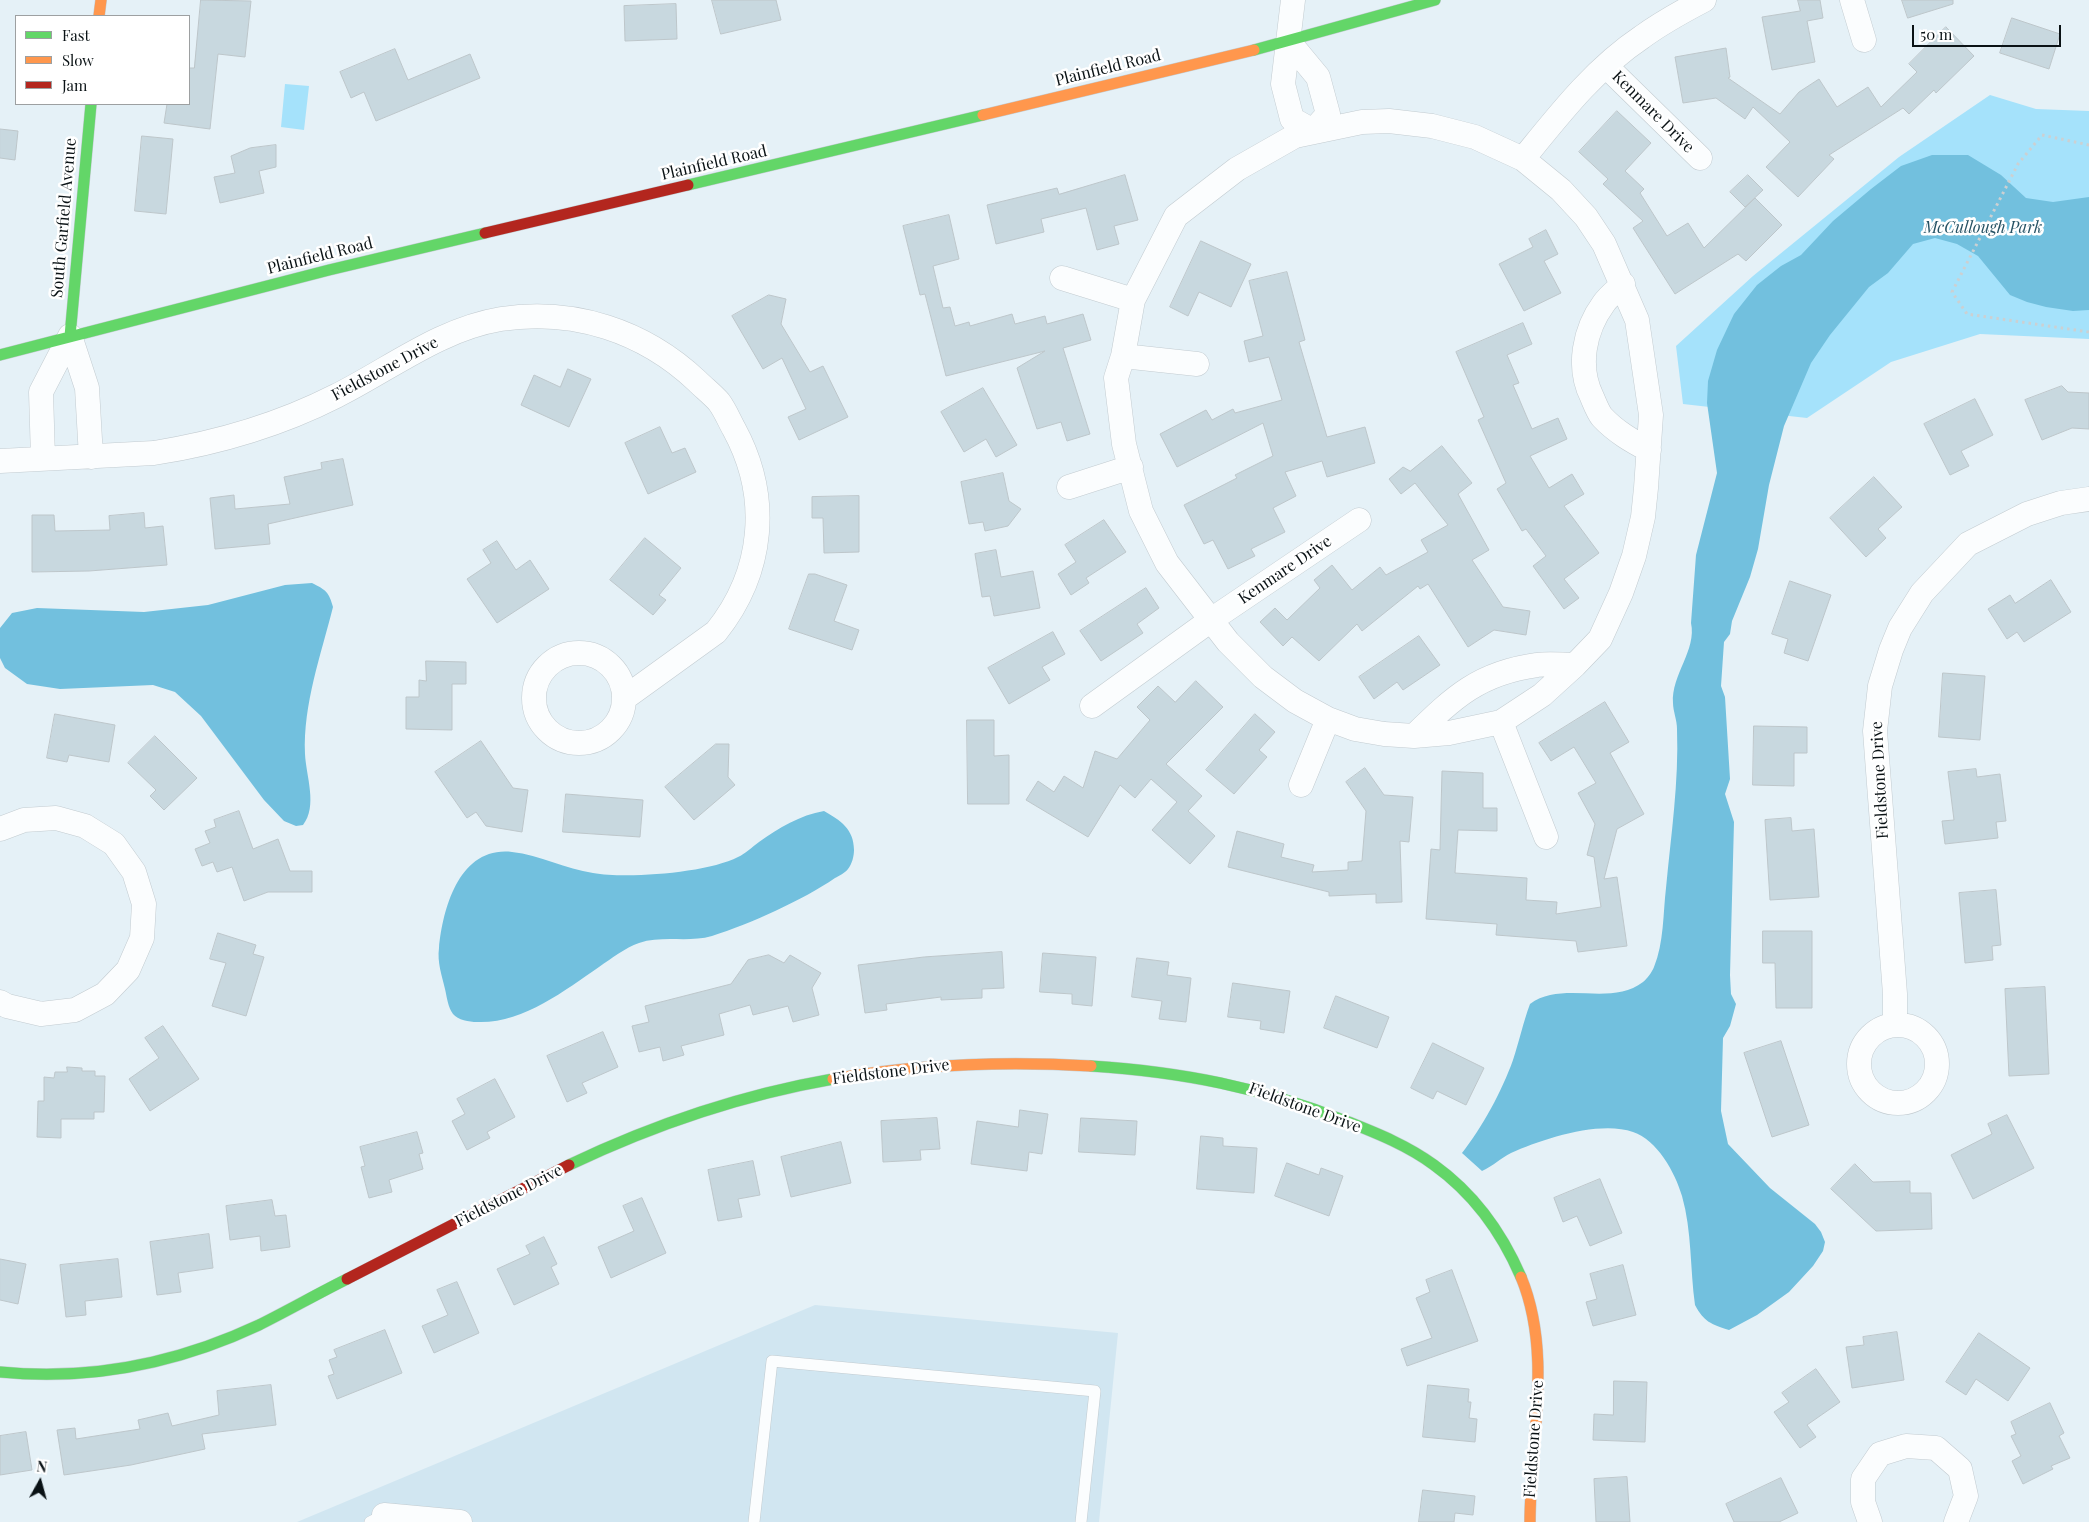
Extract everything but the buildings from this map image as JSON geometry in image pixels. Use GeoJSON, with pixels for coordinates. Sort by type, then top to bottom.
{"type":"FeatureCollection","features":[{"type":"Feature","properties":{"kind":"street"},"geometry":{"type":"LineString","coordinates":[[99,15],[101,0]]}},
{"type":"Feature","properties":{"kind":"street"},"geometry":{"type":"LineString","coordinates":[[1293,0],[1283,84],[1292,119],[1313,132]]}},
{"type":"Feature","properties":{"kind":"street","name":"Plainfield Road"},"geometry":{"type":"LineString","coordinates":[[0,355],[329,270],[1289,42],[1435,0]]}},
{"type":"Feature","properties":{"kind":"street","name":"Kenmare Drive"},"geometry":{"type":"LineString","coordinates":[[1522,160],[1570,102],[1606,66],[1640,37],[1704,0]]}},
{"type":"Feature","properties":{"kind":"street"},"geometry":{"type":"LineString","coordinates":[[1852,0],[1864,40]]}},
{"type":"Feature","properties":{"kind":"street"},"geometry":{"type":"LineString","coordinates":[[1289,42],[1318,77],[1328,114],[1313,132]]}},
{"type":"Feature","properties":{"kind":"street","name":"Kenmare Drive"},"geometry":{"type":"LineString","coordinates":[[1606,66],[1700,158]]}},
{"type":"Feature","properties":{"kind":"street","name":"South Garfield Avenue"},"geometry":{"type":"LineString","coordinates":[[70,336],[91,105]]}},
{"type":"Feature","properties":{"kind":"street"},"geometry":{"type":"LineString","coordinates":[[1362,122],[1389,122],[1432,126],[1475,137],[1522,160],[1561,190],[1586,217],[1604,244],[1637,320],[1651,415],[1643,517],[1634,556],[1621,593],[1600,639],[1576,665],[1542,695],[1501,722],[1449,733],[1414,736],[1354,729],[1328,719],[1295,701],[1263,677],[1228,642],[1167,564],[1142,511],[1124,444],[1116,378],[1123,356],[1133,300],[1176,216],[1237,169],[1295,136],[1362,122]]}},
{"type":"Feature","properties":{"kind":"street"},"geometry":{"type":"LineString","coordinates":[[1062,278],[1133,300]]}},
{"type":"Feature","properties":{"kind":"street"},"geometry":{"type":"LineString","coordinates":[[1623,284],[1604,302],[1596,317],[1586,338],[1583,365],[1587,388],[1601,416],[1627,439],[1649,450]]}},
{"type":"Feature","properties":{"kind":"street","name":"Fieldstone Drive"},"geometry":{"type":"LineString","coordinates":[[0,461],[154,453],[246,433],[313,407],[366,380],[397,360],[453,333],[501,319],[538,316],[586,320],[616,329],[644,341],[683,368],[720,403],[741,441],[751,465],[758,509],[758,536],[753,561],[742,592],[726,621],[716,632],[626,697]]}},
{"type":"Feature","properties":{"kind":"street"},"geometry":{"type":"LineString","coordinates":[[70,336],[87,388],[91,457]]}},
{"type":"Feature","properties":{"kind":"street"},"geometry":{"type":"LineString","coordinates":[[43,458],[41,392],[70,336]]}},
{"type":"Feature","properties":{"kind":"street"},"geometry":{"type":"LineString","coordinates":[[1123,356],[1198,364]]}},
{"type":"Feature","properties":{"kind":"street"},"geometry":{"type":"LineString","coordinates":[[1069,487],[1131,466]]}},
{"type":"Feature","properties":{"kind":"street","name":"Fieldstone Drive"},"geometry":{"type":"LineString","coordinates":[[1895,1024],[1895,994],[1875,731],[1880,686],[1890,650],[1900,628],[1922,593],[1968,544],[2027,514],[2061,503],[2089,500]]}},
{"type":"Feature","properties":{"kind":"street","name":"Kenmare Drive"},"geometry":{"type":"LineString","coordinates":[[1092,706],[1210,620],[1359,520]]}},
{"type":"Feature","properties":{"kind":"street"},"geometry":{"type":"LineString","coordinates":[[1414,736],[1444,707],[1470,686],[1504,672],[1539,664],[1576,665]]}},
{"type":"Feature","properties":{"kind":"street"},"geometry":{"type":"LineString","coordinates":[[1301,785],[1328,719]]}},
{"type":"Feature","properties":{"kind":"street"},"geometry":{"type":"LineString","coordinates":[[1501,722],[1546,837]]}},
{"type":"Feature","properties":{"kind":"street"},"geometry":{"type":"LineString","coordinates":[[0,829],[24,820],[56,818],[85,826],[114,844],[134,872],[144,904],[142,938],[128,970],[105,994],[75,1010],[41,1014],[2,1010]]}},
{"type":"Feature","properties":{"kind":"street","name":"Fieldstone Drive"},"geometry":{"type":"LineString","coordinates":[[0,1372],[64,1375],[122,1370],[182,1356],[218,1343],[258,1325],[588,1155],[667,1123],[736,1101],[837,1078],[909,1068],[986,1063],[1069,1064],[1178,1073],[1240,1084],[1266,1091],[1394,1141],[1416,1153],[1454,1181],[1488,1216],[1514,1262],[1534,1317],[1538,1347],[1539,1387],[1531,1471],[1530,1522]]}},
{"type":"Feature","properties":{"kind":"street"},"geometry":{"type":"LineString","coordinates":[[1870,1522],[1862,1502],[1863,1478],[1880,1454],[1906,1446],[1936,1448],[1960,1469],[1966,1496],[1956,1522]]}},
{"type":"Feature","properties":{"kind":"street"},"geometry":{"type":"LineString","coordinates":[[379,1520],[460,1522]]}},
{"type":"Feature","properties":{"kind":"lane"},"geometry":{"type":"LineString","coordinates":[[754,1522],[772,1361],[1094,1390],[1081,1522]]}},
{"type":"Feature","properties":{"kind":"path"},"geometry":{"type":"LineString","coordinates":[[2089,145],[2042,135],[2018,164],[1958,276],[1952,292],[1967,314],[2089,332]]}},
{"type":"Feature","properties":{"kind":"shaded area"},"geometry":{"type":"Polygon","coordinates":[[[1932,155],[1968,155],[2001,175],[2026,198],[2053,202],[2089,197],[2089,310],[2073,311],[2046,307],[2010,295],[1978,256],[1957,244],[1935,238],[1913,244],[1888,273],[1869,287],[1830,335],[1811,363],[1784,426],[1769,485],[1758,549],[1750,577],[1732,621],[1730,634],[1724,642],[1721,686],[1725,697],[1730,779],[1725,794],[1734,822],[1730,975],[1731,994],[1736,1004],[1730,1026],[1723,1038],[1721,1111],[1728,1144],[1770,1188],[1815,1224],[1825,1242],[1823,1251],[1813,1266],[1789,1292],[1757,1315],[1729,1330],[1709,1322],[1695,1305],[1689,1236],[1682,1196],[1675,1177],[1664,1158],[1642,1136],[1620,1129],[1604,1128],[1571,1133],[1538,1142],[1511,1153],[1482,1171],[1462,1153],[1484,1121],[1503,1084],[1513,1060],[1530,1004],[1543,997],[1557,994],[1602,994],[1630,989],[1648,977],[1657,958],[1663,928],[1676,789],[1677,729],[1673,693],[1692,633],[1691,623],[1696,555],[1717,473],[1707,403],[1708,381],[1717,350],[1734,314],[1757,285],[1781,266],[1801,255],[1833,221],[1901,166],[1932,155]]]}},
{"type":"Feature","properties":{"kind":"shaded area"},"geometry":{"type":"Polygon","coordinates":[[[312,583],[326,592],[333,607],[314,680],[307,717],[305,754],[310,791],[310,809],[303,825],[296,826],[284,821],[264,800],[201,716],[175,692],[153,685],[60,689],[27,684],[5,668],[0,658],[0,628],[12,613],[37,608],[144,612],[208,605],[285,585],[312,583]]]}},
{"type":"Feature","properties":{"kind":"shaded area"},"geometry":{"type":"Polygon","coordinates":[[[824,811],[841,822],[849,831],[852,836],[853,857],[851,865],[845,872],[808,895],[759,918],[712,936],[694,939],[648,941],[634,945],[542,1004],[510,1018],[471,1022],[458,1018],[451,1011],[439,964],[441,932],[450,898],[457,882],[467,869],[479,859],[494,853],[512,852],[533,856],[583,871],[608,875],[646,875],[687,871],[724,863],[738,857],[782,827],[824,811]]]}},
{"type":"Feature","properties":{"kind":"shaded area"},"geometry":{"type":"Polygon","coordinates":[[[815,1305],[1118,1333],[1099,1522],[297,1522],[815,1305]]]}},
{"type":"Feature","properties":{"kind":"green space"},"geometry":{"type":"Polygon","coordinates":[[[285,84],[309,86],[304,130],[281,127],[285,84]]]}},
{"type":"Feature","properties":{"kind":"green space","name":"McCullough Park"},"geometry":{"type":"Polygon","coordinates":[[[1990,95],[2036,109],[2089,111],[2089,339],[1980,334],[1891,362],[1807,418],[1683,404],[1676,346],[1753,276],[1899,157],[1990,95]]]}},
{"type":"Feature","properties":{"kind":"traffic: fast"},"geometry":{"type":"LineString","coordinates":[[1254,50],[1435,0]]}},
{"type":"Feature","properties":{"kind":"traffic: fast"},"geometry":{"type":"LineString","coordinates":[[70,336],[91,105]]}},
{"type":"Feature","properties":{"kind":"traffic: fast"},"geometry":{"type":"LineString","coordinates":[[688,185],[983,115]]}},
{"type":"Feature","properties":{"kind":"traffic: fast"},"geometry":{"type":"LineString","coordinates":[[0,355],[329,270],[485,233]]}},
{"type":"Feature","properties":{"kind":"traffic: fast"},"geometry":{"type":"LineString","coordinates":[[1091,1066],[1157,1072],[1251,1090],[1314,1109],[1391,1140],[1413,1151],[1434,1165],[1474,1201],[1505,1245],[1521,1277]]}},
{"type":"Feature","properties":{"kind":"traffic: fast"},"geometry":{"type":"LineString","coordinates":[[569,1165],[665,1124],[698,1113],[765,1094],[833,1079]]}},
{"type":"Feature","properties":{"kind":"traffic: fast"},"geometry":{"type":"LineString","coordinates":[[0,1372],[67,1374],[100,1371],[165,1359],[228,1339],[347,1279]]}},
{"type":"Feature","properties":{"kind":"traffic: slow"},"geometry":{"type":"LineString","coordinates":[[99,15],[101,0]]}},
{"type":"Feature","properties":{"kind":"traffic: slow"},"geometry":{"type":"LineString","coordinates":[[983,115],[1254,50]]}},
{"type":"Feature","properties":{"kind":"traffic: slow"},"geometry":{"type":"LineString","coordinates":[[833,1079],[897,1070],[961,1065],[1091,1066]]}},
{"type":"Feature","properties":{"kind":"traffic: slow"},"geometry":{"type":"LineString","coordinates":[[1521,1277],[1531,1306],[1538,1367],[1538,1398],[1530,1522]]}},
{"type":"Feature","properties":{"kind":"traffic: jam"},"geometry":{"type":"LineString","coordinates":[[485,233],[688,185]]}},
{"type":"Feature","properties":{"kind":"traffic: jam"},"geometry":{"type":"LineString","coordinates":[[347,1279],[569,1165]]}}]}
